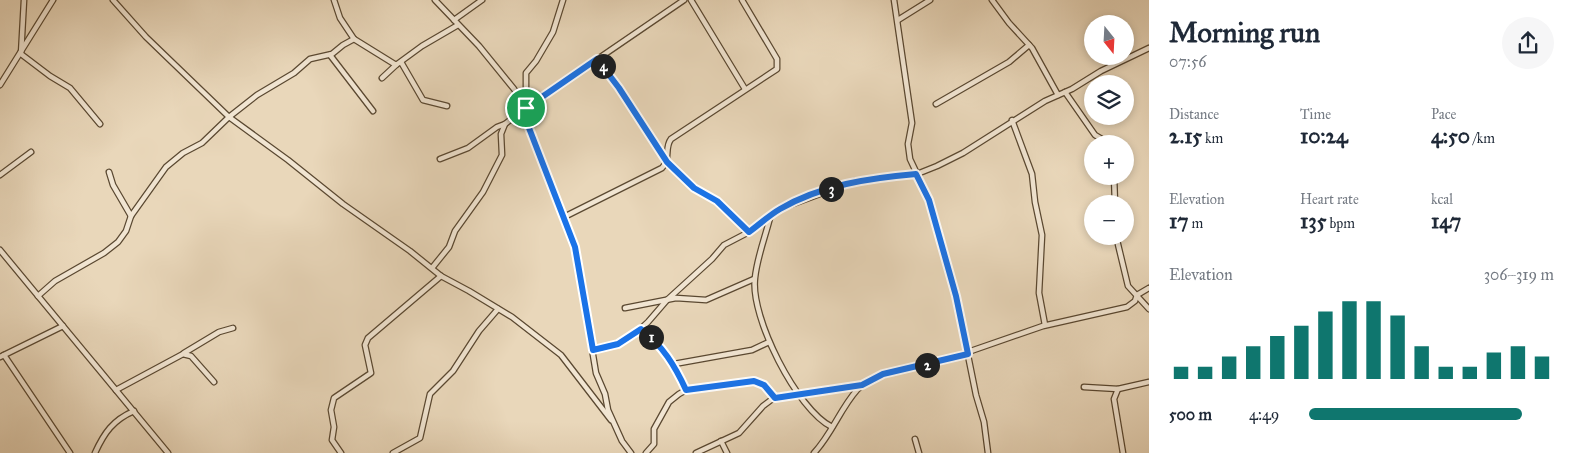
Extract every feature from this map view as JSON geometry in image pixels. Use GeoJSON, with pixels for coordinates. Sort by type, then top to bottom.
{"type":"FeatureCollection","features":[{"type":"Feature","properties":{"kind":"street"},"geometry":{"type":"LineString","coordinates":[[21,54],[24,0]]}},
{"type":"Feature","properties":{"kind":"street"},"geometry":{"type":"LineString","coordinates":[[0,85],[53,0]]}},
{"type":"Feature","properties":{"kind":"street"},"geometry":{"type":"LineString","coordinates":[[113,0],[146,37],[228,117],[288,160],[350,210],[441,276],[498,310],[561,355],[612,420],[631,453]]}},
{"type":"Feature","properties":{"kind":"street"},"geometry":{"type":"LineString","coordinates":[[334,0],[340,18],[354,40],[396,65]]}},
{"type":"Feature","properties":{"kind":"street"},"geometry":{"type":"LineString","coordinates":[[435,0],[479,46],[524,102],[529,128],[576,251],[596,373],[605,394],[612,420]]}},
{"type":"Feature","properties":{"kind":"street"},"geometry":{"type":"LineString","coordinates":[[454,20],[482,0]]}},
{"type":"Feature","properties":{"kind":"street"},"geometry":{"type":"LineString","coordinates":[[524,102],[526,73],[553,32],[563,0]]}},
{"type":"Feature","properties":{"kind":"street"},"geometry":{"type":"LineString","coordinates":[[440,160],[468,148],[497,127],[505,124],[684,0]]}},
{"type":"Feature","properties":{"kind":"street"},"geometry":{"type":"LineString","coordinates":[[691,0],[745,89]]}},
{"type":"Feature","properties":{"kind":"street"},"geometry":{"type":"LineString","coordinates":[[564,217],[662,168],[667,162],[668,144],[671,139],[745,89],[774,72],[779,64],[742,0]]}},
{"type":"Feature","properties":{"kind":"street"},"geometry":{"type":"LineString","coordinates":[[894,0],[912,123],[908,149],[916,174],[929,200],[956,296],[976,396],[984,422],[988,453]]}},
{"type":"Feature","properties":{"kind":"street"},"geometry":{"type":"LineString","coordinates":[[898,20],[930,0]]}},
{"type":"Feature","properties":{"kind":"street"},"geometry":{"type":"LineString","coordinates":[[992,0],[1009,24],[1029,45],[1058,95]]}},
{"type":"Feature","properties":{"kind":"street"},"geometry":{"type":"LineString","coordinates":[[382,78],[422,46],[458,24]]}},
{"type":"Feature","properties":{"kind":"street"},"geometry":{"type":"LineString","coordinates":[[38,296],[55,282],[104,253],[118,242],[126,231],[131,216],[166,167],[212,135],[228,117],[257,94],[294,73],[304,63],[330,55],[354,40]]}},
{"type":"Feature","properties":{"kind":"street"},"geometry":{"type":"LineString","coordinates":[[936,104],[1009,62],[1029,45]]}},
{"type":"Feature","properties":{"kind":"street"},"geometry":{"type":"LineString","coordinates":[[593,350],[618,344],[641,329],[667,300],[712,259],[724,245],[749,232],[771,214],[801,200],[855,181],[916,174],[963,153],[1012,120],[1101,71],[1149,48]]}},
{"type":"Feature","properties":{"kind":"street"},"geometry":{"type":"LineString","coordinates":[[21,54],[50,76],[70,88],[100,124]]}},
{"type":"Feature","properties":{"kind":"street"},"geometry":{"type":"LineString","coordinates":[[330,55],[373,112]]}},
{"type":"Feature","properties":{"kind":"street"},"geometry":{"type":"LineString","coordinates":[[597,59],[619,88],[667,162],[694,188],[717,201],[749,232]]}},
{"type":"Feature","properties":{"kind":"street"},"geometry":{"type":"LineString","coordinates":[[401,62],[423,100],[447,106]]}},
{"type":"Feature","properties":{"kind":"street"},"geometry":{"type":"LineString","coordinates":[[1065,92],[1095,135]]}},
{"type":"Feature","properties":{"kind":"street"},"geometry":{"type":"LineString","coordinates":[[1012,120],[1032,174],[1035,202],[1042,235],[1039,293],[1045,325]]}},
{"type":"Feature","properties":{"kind":"street"},"geometry":{"type":"LineString","coordinates":[[432,268],[449,247],[455,231],[483,192],[502,155],[502,134],[505,124]]}},
{"type":"Feature","properties":{"kind":"street"},"geometry":{"type":"LineString","coordinates":[[0,175],[31,152]]}},
{"type":"Feature","properties":{"kind":"street"},"geometry":{"type":"LineString","coordinates":[[109,172],[113,185],[131,216]]}},
{"type":"Feature","properties":{"kind":"street"},"geometry":{"type":"LineString","coordinates":[[771,214],[754,279],[760,314],[769,342],[800,394],[818,419],[832,427]]}},
{"type":"Feature","properties":{"kind":"street"},"geometry":{"type":"LineString","coordinates":[[1118,245],[1126,281],[1131,292],[1149,310]]}},
{"type":"Feature","properties":{"kind":"street"},"geometry":{"type":"LineString","coordinates":[[0,250],[168,453]]}},
{"type":"Feature","properties":{"kind":"street"},"geometry":{"type":"LineString","coordinates":[[341,453],[332,440],[334,427],[331,410],[334,398],[371,374],[366,345],[368,338],[441,276]]}},
{"type":"Feature","properties":{"kind":"street"},"geometry":{"type":"LineString","coordinates":[[625,308],[667,300],[706,300],[754,279]]}},
{"type":"Feature","properties":{"kind":"street"},"geometry":{"type":"LineString","coordinates":[[696,453],[742,431],[763,406],[775,398],[862,385],[883,374],[968,353],[1045,325],[1127,307],[1133,303],[1136,296],[1149,288]]}},
{"type":"Feature","properties":{"kind":"street"},"geometry":{"type":"LineString","coordinates":[[393,453],[420,438],[430,394],[452,371],[479,332],[498,310]]}},
{"type":"Feature","properties":{"kind":"street"},"geometry":{"type":"LineString","coordinates":[[63,326],[2,356],[70,453]]}},
{"type":"Feature","properties":{"kind":"street"},"geometry":{"type":"LineString","coordinates":[[116,390],[183,354],[200,341],[233,328]]}},
{"type":"Feature","properties":{"kind":"street"},"geometry":{"type":"LineString","coordinates":[[641,329],[664,350],[674,364],[686,390]]}},
{"type":"Feature","properties":{"kind":"street"},"geometry":{"type":"LineString","coordinates":[[674,364],[752,350],[769,342]]}},
{"type":"Feature","properties":{"kind":"street"},"geometry":{"type":"LineString","coordinates":[[183,354],[191,356],[214,382]]}},
{"type":"Feature","properties":{"kind":"street"},"geometry":{"type":"LineString","coordinates":[[646,453],[654,444],[654,431],[666,406],[673,398],[686,390],[754,381],[764,385],[775,398]]}},
{"type":"Feature","properties":{"kind":"street"},"geometry":{"type":"LineString","coordinates":[[1084,387],[1118,389],[1149,382]]}},
{"type":"Feature","properties":{"kind":"street"},"geometry":{"type":"LineString","coordinates":[[814,453],[842,409],[862,385]]}},
{"type":"Feature","properties":{"kind":"street"},"geometry":{"type":"LineString","coordinates":[[1118,389],[1114,399],[1122,453]]}},
{"type":"Feature","properties":{"kind":"street"},"geometry":{"type":"LineString","coordinates":[[95,453],[103,435],[114,421],[134,411]]}},
{"type":"Feature","properties":{"kind":"street"},"geometry":{"type":"LineString","coordinates":[[915,439],[919,453]]}},
{"type":"Feature","properties":{"kind":"street"},"geometry":{"type":"LineString","coordinates":[[721,441],[727,453]]}},
{"type":"Feature","properties":{"kind":"route"},"geometry":{"type":"LineString","coordinates":[[597,59],[619,88],[667,162],[694,188],[717,201],[749,232],[771,214],[822,192],[855,181],[916,174],[929,200],[932,218],[956,296],[968,354],[883,374],[862,385],[849,385],[834,390],[775,398],[764,385],[754,381],[686,390],[674,364],[664,350],[641,329],[625,341],[593,350],[578,275],[575,247],[529,128],[526,108],[597,59]]}}]}
